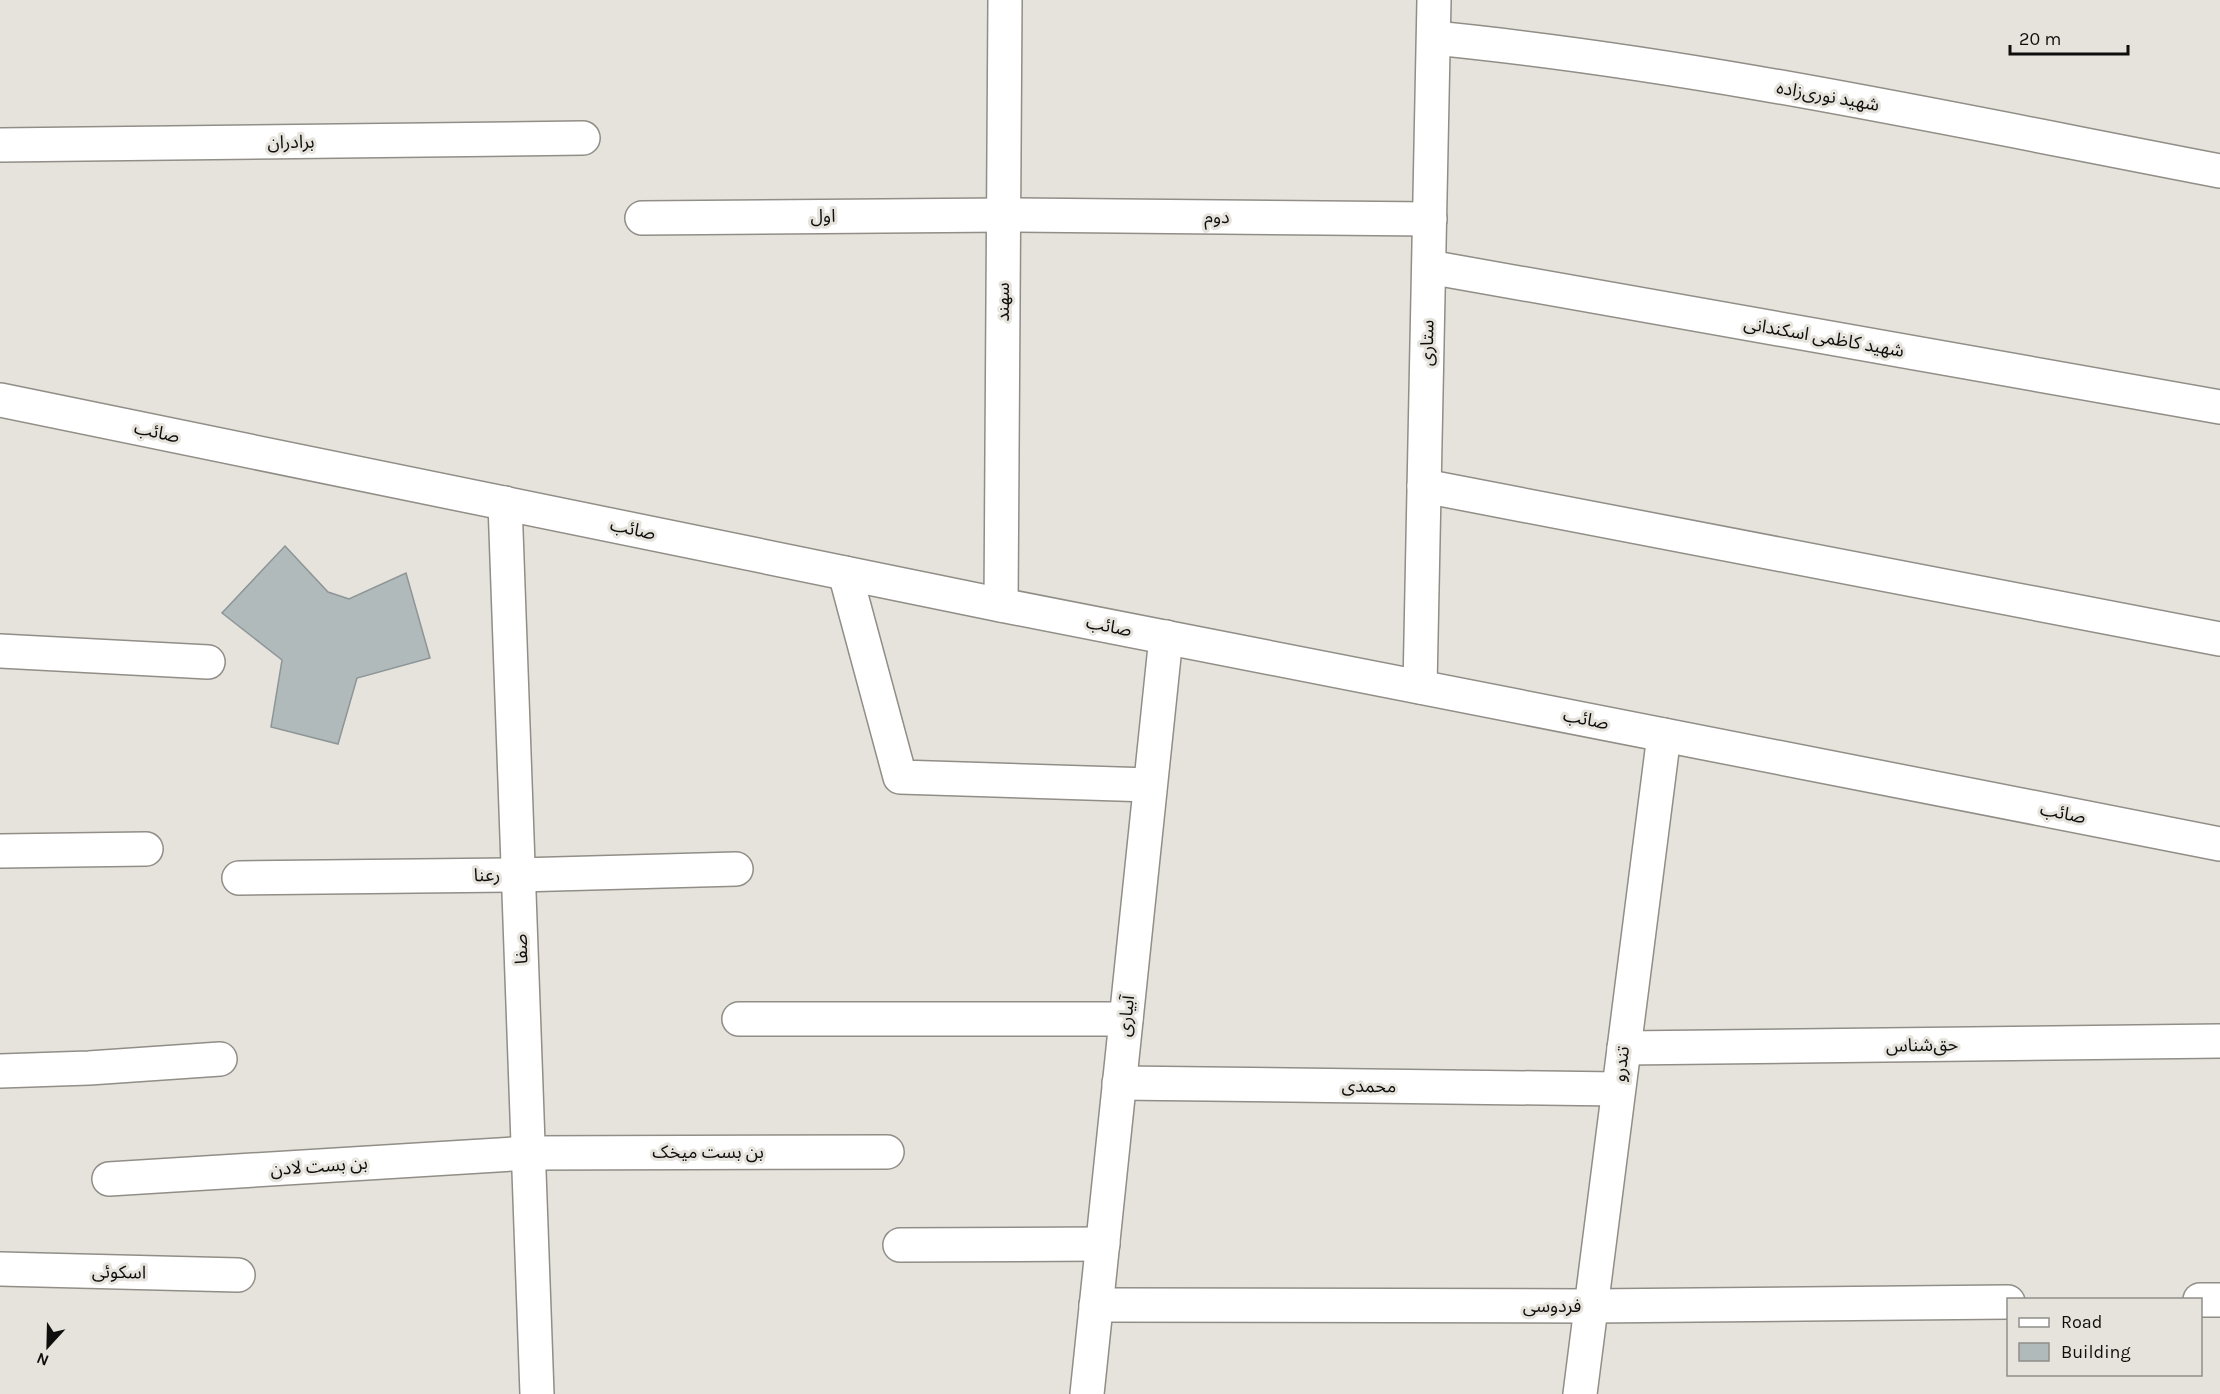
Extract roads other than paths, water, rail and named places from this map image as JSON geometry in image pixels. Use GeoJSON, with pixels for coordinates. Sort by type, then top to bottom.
{"type":"FeatureCollection","features":[{"type":"Feature","properties":{"kind":"street","name":"سهند"},"geometry":{"type":"LineString","coordinates":[[1001,605],[1005,0]]}},
{"type":"Feature","properties":{"kind":"street","name":"ستاری"},"geometry":{"type":"LineString","coordinates":[[1420,687],[1434,0]]}},
{"type":"Feature","properties":{"kind":"street","name":"شهید نوری‌زاده"},"geometry":{"type":"LineString","coordinates":[[1434,38],[1534,48],[1694,73],[1857,101],[2220,171]]}},
{"type":"Feature","properties":{"kind":"street","name":"برادران"},"geometry":{"type":"LineString","coordinates":[[0,145],[582,138]]}},
{"type":"Feature","properties":{"kind":"street","name":"اول"},"geometry":{"type":"LineString","coordinates":[[642,218],[1004,215]]}},
{"type":"Feature","properties":{"kind":"street","name":"دوم"},"geometry":{"type":"LineString","coordinates":[[1004,215],[1430,219]]}},
{"type":"Feature","properties":{"kind":"street","name":"شهید کاظمی اسکندانی"},"geometry":{"type":"LineString","coordinates":[[1429,267],[2220,407]]}},
{"type":"Feature","properties":{"kind":"street","name":"صائب"},"geometry":{"type":"LineString","coordinates":[[0,400],[1001,605],[2220,844]]}},
{"type":"Feature","properties":{"kind":"street"},"geometry":{"type":"LineString","coordinates":[[1424,486],[2220,639]]}},
{"type":"Feature","properties":{"kind":"street","name":"صفا"},"geometry":{"type":"LineString","coordinates":[[505,503],[537,1394]]}},
{"type":"Feature","properties":{"kind":"street"},"geometry":{"type":"LineString","coordinates":[[845,573],[900,777],[1150,785]]}},
{"type":"Feature","properties":{"kind":"street","name":"آبیاری"},"geometry":{"type":"LineString","coordinates":[[1087,1394],[1166,637]]}},
{"type":"Feature","properties":{"kind":"street"},"geometry":{"type":"LineString","coordinates":[[0,651],[208,662]]}},
{"type":"Feature","properties":{"kind":"street","name":"تندرو"},"geometry":{"type":"LineString","coordinates":[[1580,1394],[1664,735]]}},
{"type":"Feature","properties":{"kind":"street"},"geometry":{"type":"LineString","coordinates":[[0,851],[146,849]]}},
{"type":"Feature","properties":{"kind":"street","name":"رعنا"},"geometry":{"type":"LineString","coordinates":[[239,878],[519,875],[736,868]]}},
{"type":"Feature","properties":{"kind":"street"},"geometry":{"type":"LineString","coordinates":[[739,1018],[1126,1019]]}},
{"type":"Feature","properties":{"kind":"street","name":"حق‌شناس"},"geometry":{"type":"LineString","coordinates":[[1624,1048],[2220,1041]]}},
{"type":"Feature","properties":{"kind":"street"},"geometry":{"type":"LineString","coordinates":[[0,1071],[89,1068],[220,1059]]}},
{"type":"Feature","properties":{"kind":"street","name":"محمدی"},"geometry":{"type":"LineString","coordinates":[[1119,1083],[1618,1089]]}},
{"type":"Feature","properties":{"kind":"street","name":"بن بست میخک"},"geometry":{"type":"LineString","coordinates":[[529,1153],[887,1152]]}},
{"type":"Feature","properties":{"kind":"street","name":"بن بست لادن"},"geometry":{"type":"LineString","coordinates":[[109,1179],[529,1153]]}},
{"type":"Feature","properties":{"kind":"street"},"geometry":{"type":"LineString","coordinates":[[900,1245],[1103,1244]]}},
{"type":"Feature","properties":{"kind":"street","name":"اسکوئی"},"geometry":{"type":"LineString","coordinates":[[0,1269],[238,1275]]}},
{"type":"Feature","properties":{"kind":"street"},"geometry":{"type":"LineString","coordinates":[[2202,1300],[2220,1300]]}},
{"type":"Feature","properties":{"kind":"street","name":"فردوسی"},"geometry":{"type":"LineString","coordinates":[[1096,1305],[1591,1306],[2007,1302]]}}]}
